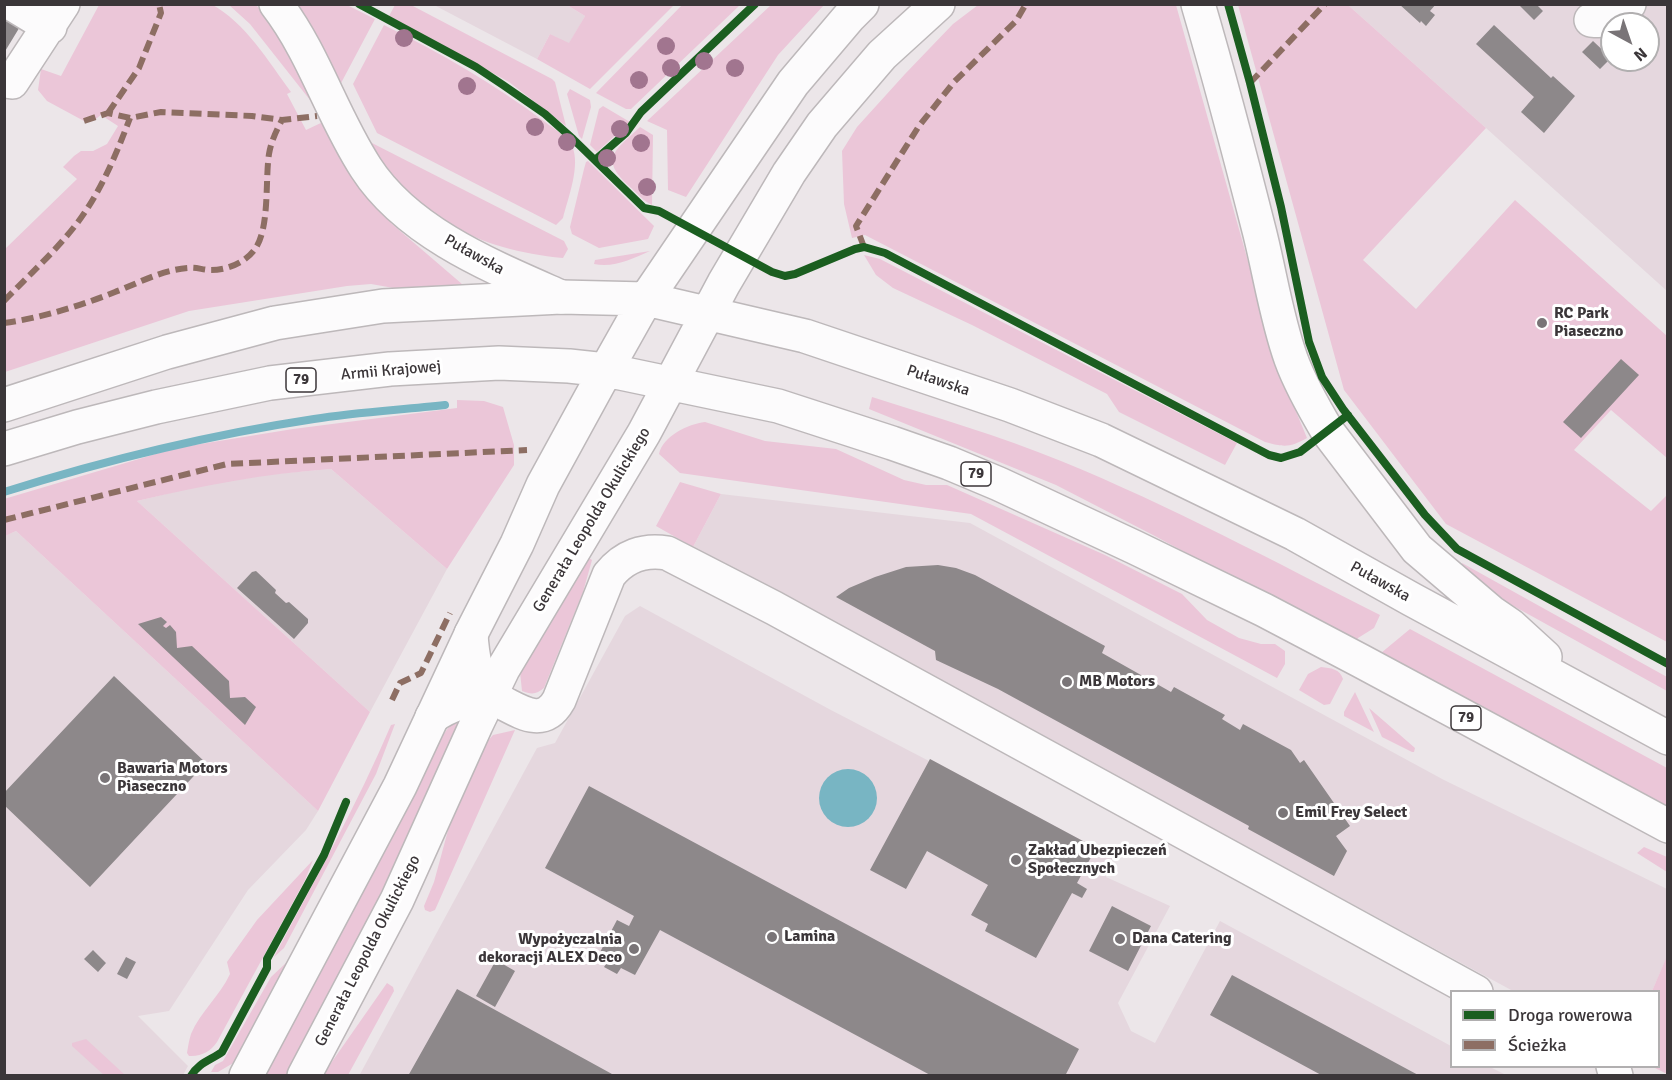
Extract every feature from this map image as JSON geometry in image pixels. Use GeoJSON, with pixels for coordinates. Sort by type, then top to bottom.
{"type":"FeatureCollection","features":[{"type":"Feature","properties":{"kind":"main road"},"geometry":{"type":"LineString","coordinates":[[4,81],[12,82],[57,16],[12,4]]}},
{"type":"Feature","properties":{"kind":"main road","name":"Puławska"},"geometry":{"type":"LineString","coordinates":[[276,4],[303,46],[366,169],[398,206],[440,237],[489,266],[561,297],[646,299],[805,336],[1010,405],[1101,440],[1295,534],[1668,738]]}},
{"type":"Feature","properties":{"kind":"main road"},"geometry":{"type":"LineString","coordinates":[[246,1076],[400,786],[471,634],[517,544],[543,484],[646,299],[793,83],[862,4]]}},
{"type":"Feature","properties":{"kind":"main road","name":"Generała Leopolda Okulickiego"},"geometry":{"type":"LineString","coordinates":[[304,1076],[397,900],[490,696],[518,644],[636,448],[707,314],[789,173],[822,125],[882,55],[938,4]]}},
{"type":"Feature","properties":{"kind":"main road"},"geometry":{"type":"LineString","coordinates":[[1198,4],[1244,171],[1282,332],[1292,362],[1319,416],[1328,432],[1417,549],[1510,626],[1584,693]]}},
{"type":"Feature","properties":{"kind":"main road"},"geometry":{"type":"LineString","coordinates":[[1591,21],[1611,20],[1629,4]]}},
{"type":"Feature","properties":{"kind":"main road"},"geometry":{"type":"LineString","coordinates":[[4,405],[167,352],[275,323],[383,306],[561,297]]}},
{"type":"Feature","properties":{"kind":"main road","name":"Armii Krajowej"},"geometry":{"type":"LineString","coordinates":[[4,449],[156,407],[270,383],[390,369],[499,363],[606,370]]}},
{"type":"Feature","properties":{"kind":"main road","name":"79"},"geometry":{"type":"LineString","coordinates":[[606,370],[778,406],[892,443],[999,484],[1274,615],[1668,826]]}},
{"type":"Feature","properties":{"kind":"main road"},"geometry":{"type":"LineString","coordinates":[[471,634],[480,679],[490,696],[528,715],[538,716],[548,712],[559,700],[609,575],[616,566],[635,555],[656,551],[667,553],[764,603],[1472,990]]}},
{"type":"Feature","properties":{"kind":"main road"},"geometry":{"type":"LineString","coordinates":[[432,717],[460,702],[490,696]]}},
{"type":"Feature","properties":{"kind":"shaded area"},"geometry":{"type":"Polygon","coordinates":[[[211,4],[235,21],[265,56],[291,92],[287,94],[306,130],[325,121],[361,189],[392,224],[469,290],[422,293],[371,284],[189,311],[5,372],[5,249],[77,179],[63,167],[81,151],[93,151],[107,144],[118,126],[101,115],[93,121],[84,121],[47,101],[38,90],[41,69],[61,76],[99,5],[211,4]]]}},
{"type":"Feature","properties":{"kind":"shaded area"},"geometry":{"type":"Polygon","coordinates":[[[683,4],[740,5],[631,109],[626,109],[596,93],[683,4]]]}},
{"type":"Feature","properties":{"kind":"shaded area"},"geometry":{"type":"Polygon","coordinates":[[[229,5],[258,7],[272,25],[314,98],[310,100],[250,24],[229,5]]]}},
{"type":"Feature","properties":{"kind":"shaded area"},"geometry":{"type":"Polygon","coordinates":[[[297,5],[347,5],[375,19],[340,85],[321,44],[297,5]]]}},
{"type":"Feature","properties":{"kind":"shaded area"},"geometry":{"type":"Polygon","coordinates":[[[395,5],[411,5],[552,79],[555,82],[566,126],[509,82],[389,16],[395,5]]]}},
{"type":"Feature","properties":{"kind":"shaded area"},"geometry":{"type":"Polygon","coordinates":[[[434,5],[567,5],[585,16],[569,44],[550,34],[537,59],[434,5]]]}},
{"type":"Feature","properties":{"kind":"shaded area"},"geometry":{"type":"Polygon","coordinates":[[[567,5],[674,5],[590,89],[537,59],[550,34],[569,43],[585,16],[567,5]]]}},
{"type":"Feature","properties":{"kind":"shaded area"},"geometry":{"type":"Polygon","coordinates":[[[771,5],[824,5],[778,55],[686,197],[668,190],[667,130],[647,121],[771,5]]]}},
{"type":"Feature","properties":{"kind":"shaded area"},"geometry":{"type":"Polygon","coordinates":[[[978,5],[1176,5],[1278,368],[1307,438],[1286,446],[1265,442],[865,235],[852,238],[844,204],[842,151],[857,127],[905,74],[953,24],[978,5]]]}},
{"type":"Feature","properties":{"kind":"shaded area"},"geometry":{"type":"Polygon","coordinates":[[[1238,5],[1348,5],[1486,128],[1363,260],[1416,309],[1515,200],[1667,336],[1667,458],[1611,410],[1574,450],[1651,511],[1667,495],[1667,642],[1446,524],[1344,390],[1238,5]]]}},
{"type":"Feature","properties":{"kind":"shaded area"},"geometry":{"type":"Polygon","coordinates":[[[1348,5],[1667,5],[1667,291],[1486,128],[1348,5]]]}},
{"type":"Feature","properties":{"kind":"shaded area"},"geometry":{"type":"Polygon","coordinates":[[[384,25],[487,82],[567,139],[574,154],[574,172],[563,218],[556,225],[377,133],[353,84],[384,25]]]}},
{"type":"Feature","properties":{"kind":"shaded area"},"geometry":{"type":"Polygon","coordinates":[[[570,89],[590,100],[591,107],[582,139],[579,136],[567,94],[570,89]]]}},
{"type":"Feature","properties":{"kind":"shaded area"},"geometry":{"type":"Polygon","coordinates":[[[603,106],[630,122],[597,152],[590,145],[599,109],[603,106]]]}},
{"type":"Feature","properties":{"kind":"shaded area"},"geometry":{"type":"Polygon","coordinates":[[[640,127],[653,135],[652,205],[620,177],[613,161],[618,148],[640,127]]]}},
{"type":"Feature","properties":{"kind":"shaded area"},"geometry":{"type":"Polygon","coordinates":[[[370,142],[564,241],[568,249],[563,258],[503,247],[476,238],[451,225],[428,210],[407,191],[387,168],[370,142]]]}},
{"type":"Feature","properties":{"kind":"shaded area"},"geometry":{"type":"Polygon","coordinates":[[[588,161],[654,226],[648,239],[599,248],[572,234],[570,227],[588,161]]]}},
{"type":"Feature","properties":{"kind":"shaded area"},"geometry":{"type":"Polygon","coordinates":[[[650,251],[616,264],[594,264],[595,260],[650,251]]]}},
{"type":"Feature","properties":{"kind":"shaded area"},"geometry":{"type":"Polygon","coordinates":[[[864,255],[880,259],[1237,443],[1225,465],[1119,412],[1107,394],[972,325],[893,288],[876,275],[864,255]]]}},
{"type":"Feature","properties":{"kind":"shaded area"},"geometry":{"type":"Polygon","coordinates":[[[872,397],[1015,443],[1102,478],[1222,535],[1380,615],[1374,628],[1358,638],[1356,644],[1056,485],[869,409],[872,397]]]}},
{"type":"Feature","properties":{"kind":"shaded area"},"geometry":{"type":"Polygon","coordinates":[[[457,400],[484,401],[503,407],[514,445],[514,465],[447,569],[331,469],[234,481],[137,501],[370,712],[318,811],[16,531],[5,536],[4,499],[176,448],[293,429],[457,408],[457,400]]]}},
{"type":"Feature","properties":{"kind":"shaded area"},"geometry":{"type":"Polygon","coordinates":[[[705,422],[765,441],[836,449],[904,480],[926,485],[947,485],[1105,555],[1182,594],[1207,620],[1239,638],[1261,644],[1275,644],[1285,651],[1285,664],[1277,678],[971,514],[680,473],[659,454],[661,448],[677,432],[691,425],[705,422]]]}},
{"type":"Feature","properties":{"kind":"shaded area"},"geometry":{"type":"Polygon","coordinates":[[[331,469],[447,569],[370,712],[137,501],[203,485],[273,474],[331,469]]]}},
{"type":"Feature","properties":{"kind":"shaded area"},"geometry":{"type":"Polygon","coordinates":[[[680,482],[721,494],[693,547],[656,526],[680,482]]]}},
{"type":"Feature","properties":{"kind":"shaded area"},"geometry":{"type":"Polygon","coordinates":[[[721,494],[970,523],[1444,780],[1667,889],[1667,957],[1652,990],[1511,990],[693,547],[721,494]]]}},
{"type":"Feature","properties":{"kind":"shaded area"},"geometry":{"type":"Polygon","coordinates":[[[16,531],[318,811],[306,830],[248,890],[169,1011],[138,1016],[188,1066],[183,1075],[5,1076],[4,536],[16,531]]]}},
{"type":"Feature","properties":{"kind":"shaded area"},"geometry":{"type":"Polygon","coordinates":[[[589,558],[592,560],[583,592],[544,688],[534,693],[522,691],[520,672],[589,558]]]}},
{"type":"Feature","properties":{"kind":"shaded area"},"geometry":{"type":"Polygon","coordinates":[[[1462,563],[1667,677],[1667,691],[1508,603],[1463,568],[1462,563]]]}},
{"type":"Feature","properties":{"kind":"shaded area","name":"Lamina"},"geometry":{"type":"Polygon","coordinates":[[[640,606],[829,709],[929,761],[930,759],[1112,858],[1106,877],[1170,906],[1118,1003],[1131,1031],[1155,1043],[1220,921],[1450,1045],[1450,1068],[1492,1068],[1506,1075],[359,1076],[537,748],[555,743],[625,616],[640,606]]]}},
{"type":"Feature","properties":{"kind":"shaded area"},"geometry":{"type":"Polygon","coordinates":[[[1410,629],[1667,768],[1667,810],[1417,675],[1381,653],[1410,629]]]}},
{"type":"Feature","properties":{"kind":"shaded area"},"geometry":{"type":"Polygon","coordinates":[[[1321,667],[1337,671],[1343,679],[1330,704],[1324,705],[1299,690],[1308,674],[1321,667]]]}},
{"type":"Feature","properties":{"kind":"shaded area"},"geometry":{"type":"Polygon","coordinates":[[[1355,692],[1374,732],[1344,716],[1355,692]]]}},
{"type":"Feature","properties":{"kind":"shaded area"},"geometry":{"type":"Polygon","coordinates":[[[1369,708],[1415,748],[1414,752],[1382,737],[1369,708]]]}},
{"type":"Feature","properties":{"kind":"shaded area"},"geometry":{"type":"Polygon","coordinates":[[[454,720],[458,724],[455,734],[357,944],[287,1075],[264,1076],[443,735],[454,720]]]}},
{"type":"Feature","properties":{"kind":"shaded area"},"geometry":{"type":"Polygon","coordinates":[[[395,724],[376,774],[284,948],[274,957],[350,813],[391,725],[395,724]]]}},
{"type":"Feature","properties":{"kind":"shaded area"},"geometry":{"type":"Polygon","coordinates":[[[515,730],[435,910],[430,912],[425,910],[424,906],[434,882],[450,823],[486,743],[493,735],[515,730]]]}},
{"type":"Feature","properties":{"kind":"shaded area"},"geometry":{"type":"Polygon","coordinates":[[[1644,847],[1667,857],[1667,872],[1637,853],[1644,847]]]}},
{"type":"Feature","properties":{"kind":"shaded area"},"geometry":{"type":"Polygon","coordinates":[[[313,860],[305,880],[217,1042],[205,1053],[189,1056],[187,1053],[195,1026],[230,974],[227,962],[257,920],[313,860]]]}},
{"type":"Feature","properties":{"kind":"shaded area"},"geometry":{"type":"Polygon","coordinates":[[[1667,956],[1668,1074],[1655,1068],[1660,1068],[1660,990],[1652,990],[1667,956]]]}},
{"type":"Feature","properties":{"kind":"shaded area"},"geometry":{"type":"Polygon","coordinates":[[[288,961],[235,1062],[218,1072],[211,1072],[215,1065],[223,1061],[271,977],[288,961]]]}},
{"type":"Feature","properties":{"kind":"shaded area"},"geometry":{"type":"Polygon","coordinates":[[[387,983],[393,987],[394,991],[348,1075],[322,1076],[387,983]]]}},
{"type":"Feature","properties":{"kind":"shaded area"},"geometry":{"type":"Polygon","coordinates":[[[86,1039],[125,1075],[104,1075],[72,1046],[72,1043],[86,1039]]]}},
{"type":"Feature","properties":{"kind":"water"},"geometry":{"type":"Polygon","coordinates":[[[848,769],[859,771],[872,782],[877,798],[875,809],[864,822],[848,827],[837,825],[824,814],[819,798],[821,787],[832,774],[848,769]]]}},
{"type":"Feature","properties":{"kind":"building"},"geometry":{"type":"Polygon","coordinates":[[[1399,4],[1436,4],[1430,11],[1435,15],[1426,26],[1399,4]]]}},
{"type":"Feature","properties":{"kind":"building"},"geometry":{"type":"Polygon","coordinates":[[[1518,4],[1536,4],[1543,11],[1534,20],[1518,4]]]}},
{"type":"Feature","properties":{"kind":"building"},"geometry":{"type":"Polygon","coordinates":[[[4,15],[21,25],[4,53],[4,15]]]}},
{"type":"Feature","properties":{"kind":"building"},"geometry":{"type":"Polygon","coordinates":[[[1494,25],[1551,78],[1553,76],[1575,96],[1544,133],[1521,112],[1534,97],[1476,44],[1494,25]]]}},
{"type":"Feature","properties":{"kind":"building"},"geometry":{"type":"Polygon","coordinates":[[[1593,41],[1600,48],[1600,69],[1582,52],[1593,41]]]}},
{"type":"Feature","properties":{"kind":"building"},"geometry":{"type":"Polygon","coordinates":[[[1621,359],[1639,375],[1581,438],[1563,422],[1621,359]]]}},
{"type":"Feature","properties":{"kind":"building","name":"MB Motors"},"geometry":{"type":"Polygon","coordinates":[[[938,565],[956,568],[975,575],[1105,646],[1102,653],[1171,692],[1174,687],[1225,715],[1222,719],[1240,730],[1243,724],[1291,750],[1300,763],[1304,760],[1350,826],[1336,836],[1347,851],[1334,876],[1248,829],[1249,826],[998,689],[936,660],[935,651],[836,597],[849,588],[906,567],[938,565]]]}},
{"type":"Feature","properties":{"kind":"building"},"geometry":{"type":"Polygon","coordinates":[[[256,571],[276,590],[275,593],[308,619],[308,623],[294,639],[237,588],[252,572],[256,571]]]}},
{"type":"Feature","properties":{"kind":"building"},"geometry":{"type":"Polygon","coordinates":[[[161,617],[167,622],[163,626],[166,628],[170,625],[176,632],[177,648],[192,646],[229,681],[230,698],[245,697],[256,707],[245,725],[138,624],[161,617]]]}},
{"type":"Feature","properties":{"kind":"building","name":"Bawaria Motors Piaseczno"},"geometry":{"type":"Polygon","coordinates":[[[114,676],[206,763],[90,887],[4,805],[4,793],[114,676]]]}},
{"type":"Feature","properties":{"kind":"building","name":"Zakład Ubezpieczeń Społecznych"},"geometry":{"type":"Polygon","coordinates":[[[930,759],[1096,848],[1077,883],[1087,889],[1082,898],[1072,893],[1036,958],[985,931],[988,924],[971,915],[988,885],[927,851],[906,889],[870,870],[930,759]]]}},
{"type":"Feature","properties":{"kind":"building","name":"Lamina"},"geometry":{"type":"Polygon","coordinates":[[[589,786],[1079,1049],[1065,1076],[932,1076],[660,930],[635,975],[621,968],[617,974],[604,967],[608,961],[598,956],[617,920],[629,926],[634,916],[545,868],[589,786]]]}},
{"type":"Feature","properties":{"kind":"building","name":"Dana Catering"},"geometry":{"type":"Polygon","coordinates":[[[1112,906],[1151,926],[1128,971],[1089,951],[1112,906]]]}},
{"type":"Feature","properties":{"kind":"building"},"geometry":{"type":"Polygon","coordinates":[[[93,950],[106,963],[98,972],[84,959],[93,950]]]}},
{"type":"Feature","properties":{"kind":"building"},"geometry":{"type":"Polygon","coordinates":[[[126,957],[136,962],[127,979],[117,974],[126,957]]]}},
{"type":"Feature","properties":{"kind":"building"},"geometry":{"type":"Polygon","coordinates":[[[496,960],[515,971],[495,1007],[476,996],[496,960]]]}},
{"type":"Feature","properties":{"kind":"building"},"geometry":{"type":"Polygon","coordinates":[[[1232,975],[1420,1076],[1323,1076],[1210,1015],[1232,975]]]}},
{"type":"Feature","properties":{"kind":"building"},"geometry":{"type":"Polygon","coordinates":[[[457,989],[612,1074],[611,1076],[408,1076],[457,989]]]}},
{"type":"Feature","properties":{"kind":"waterway"},"geometry":{"type":"LineString","coordinates":[[4,492],[119,459],[274,425],[445,405]]}},
{"type":"Feature","properties":{"kind":"marked path"},"geometry":{"type":"LineString","coordinates":[[108,113],[139,68],[161,13],[159,4]]}},
{"type":"Feature","properties":{"kind":"marked path"},"geometry":{"type":"LineString","coordinates":[[864,247],[856,226],[919,126],[954,82],[1016,21],[1026,4]]}},
{"type":"Feature","properties":{"kind":"marked path"},"geometry":{"type":"LineString","coordinates":[[1250,83],[1325,4]]}},
{"type":"Feature","properties":{"kind":"marked path"},"geometry":{"type":"LineString","coordinates":[[84,121],[108,113],[130,118],[161,112],[252,116],[282,120],[317,116]]}},
{"type":"Feature","properties":{"kind":"marked path"},"geometry":{"type":"LineString","coordinates":[[4,301],[61,243],[78,222],[94,198],[130,118]]}},
{"type":"Feature","properties":{"kind":"marked path"},"geometry":{"type":"LineString","coordinates":[[4,323],[74,307],[169,271],[191,268],[223,269],[246,258],[255,249],[263,229],[269,154],[282,120]]}},
{"type":"Feature","properties":{"kind":"marked path"},"geometry":{"type":"LineString","coordinates":[[4,520],[227,464],[527,450]]}},
{"type":"Feature","properties":{"kind":"marked path"},"geometry":{"type":"LineString","coordinates":[[392,700],[400,683],[421,673],[450,613]]}},
{"type":"Feature","properties":{"kind":"cycle path"},"geometry":{"type":"LineString","coordinates":[[359,4],[476,67],[545,114],[644,208],[659,211],[772,272],[785,276],[795,274],[864,247],[885,253],[1269,455],[1281,458],[1300,452],[1348,415]]}},
{"type":"Feature","properties":{"kind":"cycle path"},"geometry":{"type":"LineString","coordinates":[[595,160],[626,133],[641,112],[755,4]]}},
{"type":"Feature","properties":{"kind":"cycle path"},"geometry":{"type":"LineString","coordinates":[[1228,4],[1281,207],[1309,342],[1322,377],[1343,409],[1425,515],[1457,549],[1668,664]]}},
{"type":"Feature","properties":{"kind":"cycle path"},"geometry":{"type":"LineString","coordinates":[[191,1076],[201,1065],[222,1052],[267,968],[267,959],[324,855],[346,802]]}},
{"type":"Feature","properties":{"kind":"place","name":"RC Park Piaseczno"},"geometry":{"type":"Point","coordinates":[1542,323]}},
{"type":"Feature","properties":{"kind":"place","name":"MB Motors"},"geometry":{"type":"Point","coordinates":[1067,682]}},
{"type":"Feature","properties":{"kind":"place","name":"Bawaria Motors Piaseczno"},"geometry":{"type":"Point","coordinates":[105,778]}},
{"type":"Feature","properties":{"kind":"place","name":"Emil Frey Select"},"geometry":{"type":"Point","coordinates":[1283,813]}},
{"type":"Feature","properties":{"kind":"place","name":"Zakład Ubezpieczeń Społecznych"},"geometry":{"type":"Point","coordinates":[1016,860]}},
{"type":"Feature","properties":{"kind":"place","name":"Lamina"},"geometry":{"type":"Point","coordinates":[772,937]}},
{"type":"Feature","properties":{"kind":"place","name":"Dana Catering"},"geometry":{"type":"Point","coordinates":[1120,939]}},
{"type":"Feature","properties":{"kind":"place","name":"Wypożyczalnia dekoracji ALEX Deco"},"geometry":{"type":"Point","coordinates":[634,949]}}]}
